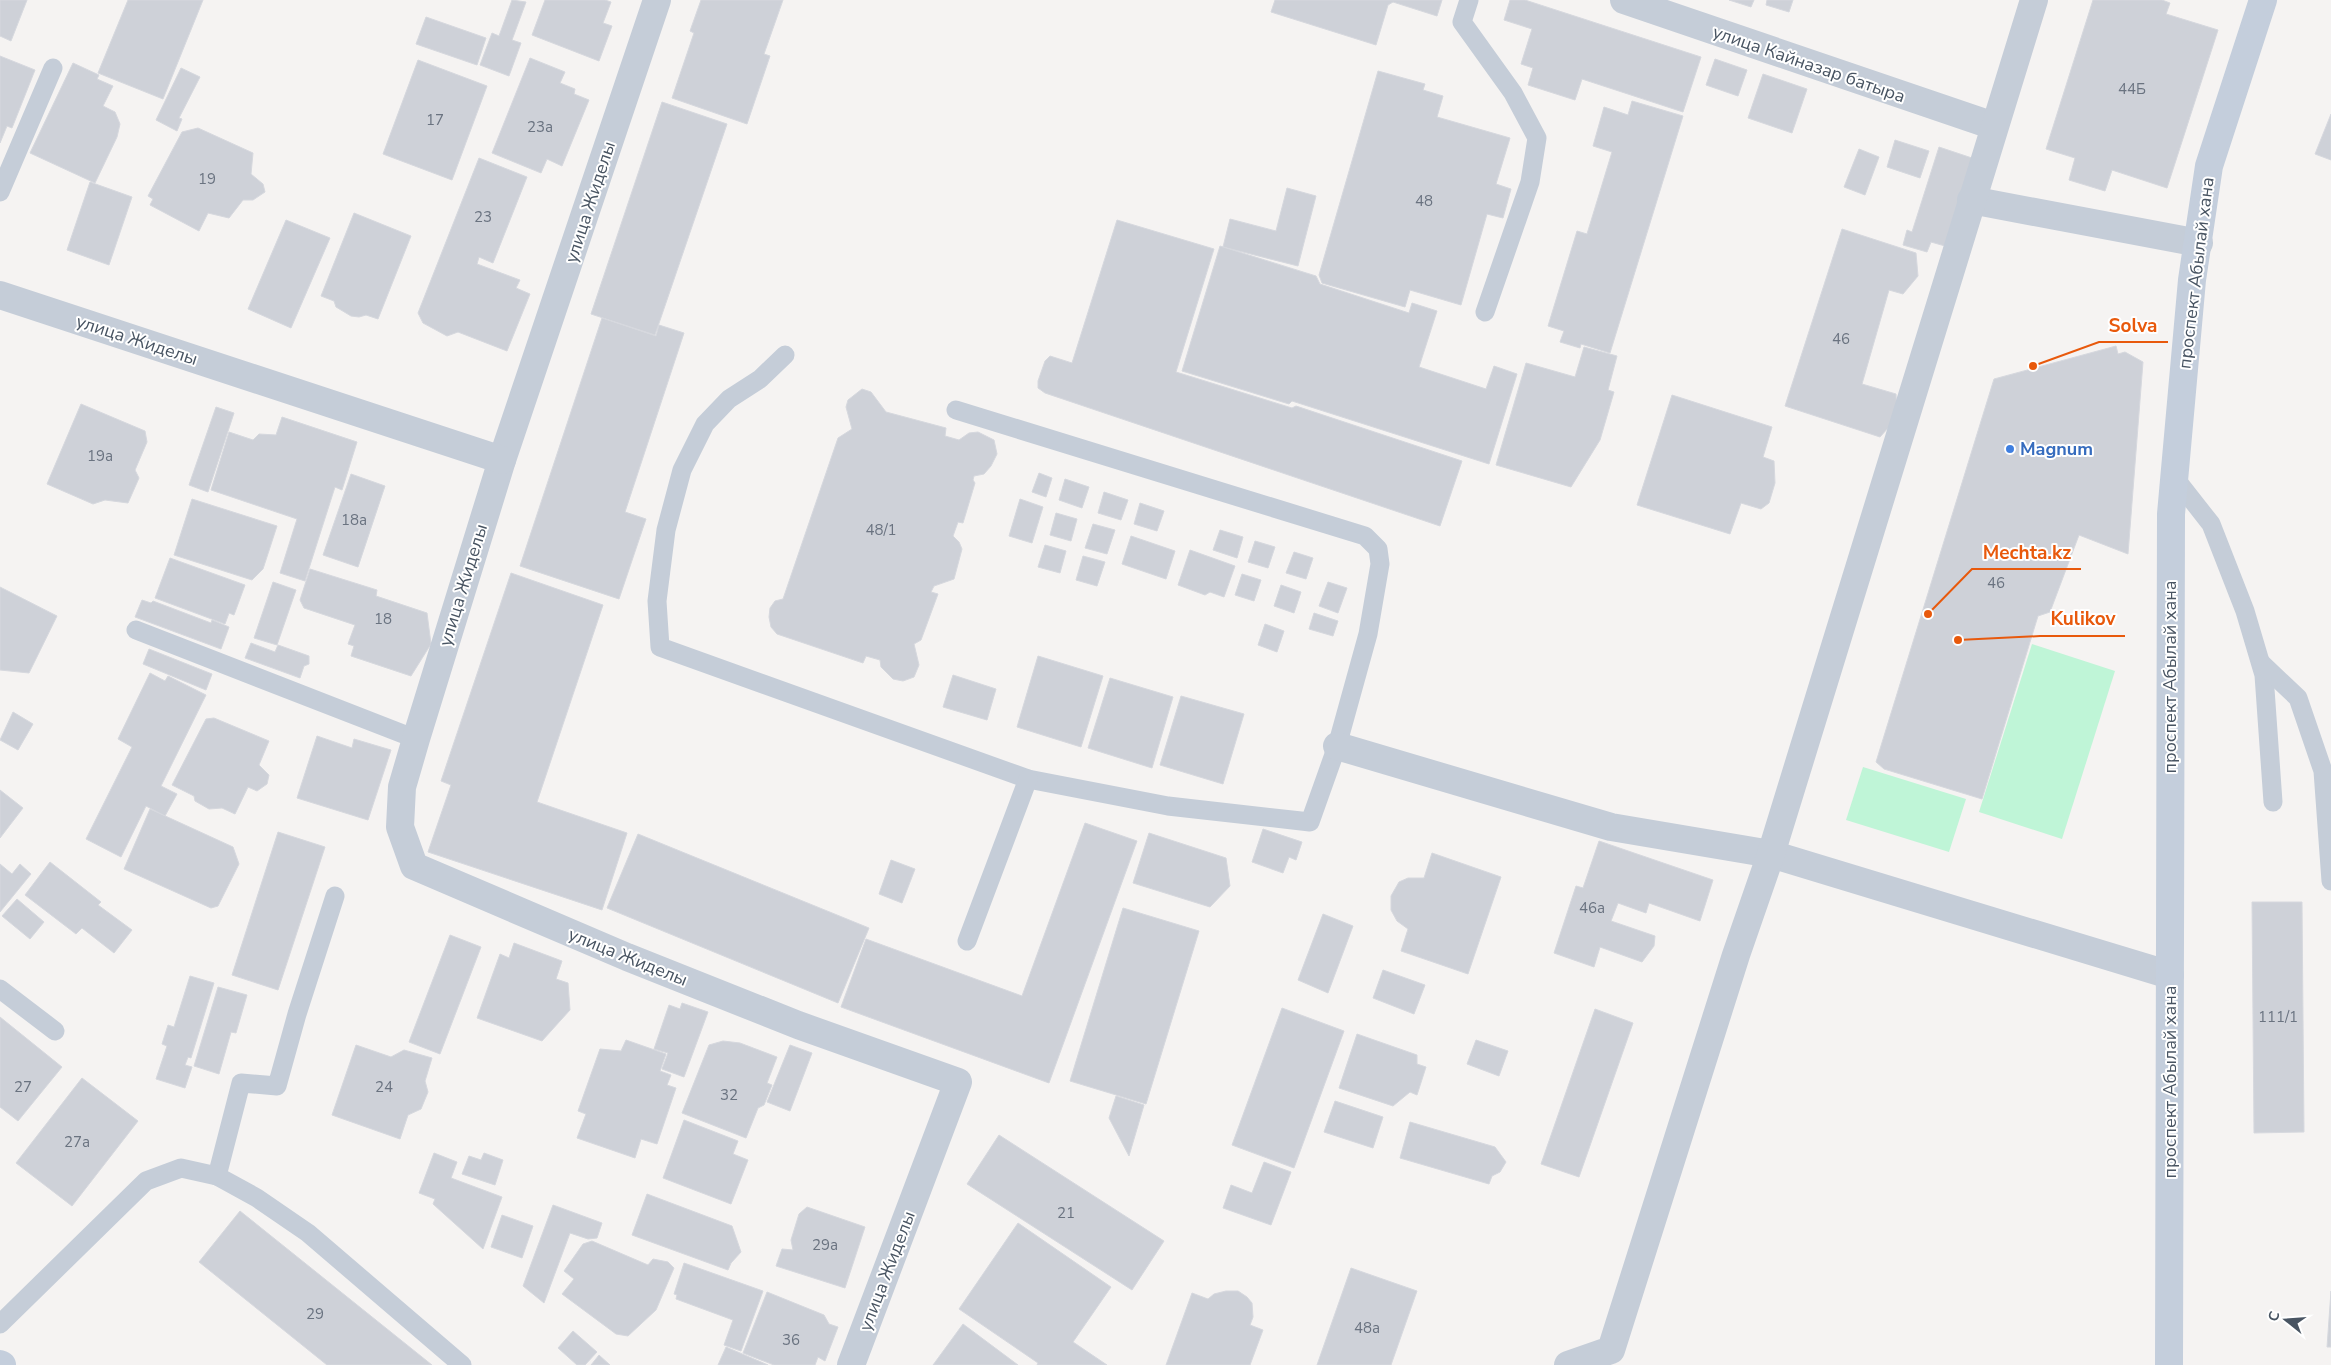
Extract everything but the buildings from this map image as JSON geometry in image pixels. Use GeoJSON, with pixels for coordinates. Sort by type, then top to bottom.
{"type":"FeatureCollection","features":[{"type":"Feature","properties":{"kind":"main road","name":"проспект Абылай хана"},"geometry":{"type":"LineString","coordinates":[[2169,1365],[2171,514],[2192,280],[2209,166],[2263,0]]}},
{"type":"Feature","properties":{"kind":"street","name":"улица Жиделы"},"geometry":{"type":"LineString","coordinates":[[657,0],[502,460],[402,787],[400,826],[414,866],[627,957],[798,1025],[958,1082],[851,1365]]}},
{"type":"Feature","properties":{"kind":"street","name":"улица Кайназар батыра"},"geometry":{"type":"LineString","coordinates":[[1624,0],[1994,126]]}},
{"type":"Feature","properties":{"kind":"street"},"geometry":{"type":"LineString","coordinates":[[1568,1365],[1611,1350],[1736,954],[1771,854],[2034,0]]}},
{"type":"Feature","properties":{"kind":"street"},"geometry":{"type":"LineString","coordinates":[[1971,200],[2198,242]]}},
{"type":"Feature","properties":{"kind":"street","name":"улица Жиделы"},"geometry":{"type":"LineString","coordinates":[[0,295],[502,460]]}},
{"type":"Feature","properties":{"kind":"street"},"geometry":{"type":"LineString","coordinates":[[1338,746],[1611,827],[1771,854],[2170,975]]}},
{"type":"Feature","properties":{"kind":"lane"},"geometry":{"type":"LineString","coordinates":[[1468,0],[1462,22],[1513,93],[1538,138],[1530,182],[1485,312]]}},
{"type":"Feature","properties":{"kind":"lane"},"geometry":{"type":"LineString","coordinates":[[0,192],[53,68]]}},
{"type":"Feature","properties":{"kind":"lane"},"geometry":{"type":"LineString","coordinates":[[785,355],[760,379],[729,400],[705,424],[682,470],[666,530],[657,601],[660,647],[1028,779],[1168,806],[1310,822],[1338,746],[1368,634],[1380,564],[1378,549],[1365,536],[956,410]]}},
{"type":"Feature","properties":{"kind":"lane"},"geometry":{"type":"LineString","coordinates":[[2174,477],[2211,524],[2245,611],[2261,663],[2264,675],[2273,802]]}},
{"type":"Feature","properties":{"kind":"lane"},"geometry":{"type":"LineString","coordinates":[[136,630],[416,740]]}},
{"type":"Feature","properties":{"kind":"lane"},"geometry":{"type":"LineString","coordinates":[[2261,663],[2298,698],[2323,771],[2331,881]]}},
{"type":"Feature","properties":{"kind":"lane"},"geometry":{"type":"LineString","coordinates":[[966,941],[1028,779]]}},
{"type":"Feature","properties":{"kind":"lane"},"geometry":{"type":"LineString","coordinates":[[217,1176],[241,1083],[277,1086],[297,1014],[335,896]]}},
{"type":"Feature","properties":{"kind":"lane"},"geometry":{"type":"LineString","coordinates":[[0,989],[55,1031]]}},
{"type":"Feature","properties":{"kind":"lane"},"geometry":{"type":"LineString","coordinates":[[0,1324],[146,1181],[180,1168],[217,1176],[257,1198],[308,1233],[462,1365]]}},
{"type":"Feature","properties":{"kind":"green space"},"geometry":{"type":"Polygon","coordinates":[[[2032,644],[2115,671],[2062,839],[1979,812],[2032,644]]]}},
{"type":"Feature","properties":{"kind":"green space"},"geometry":{"type":"Polygon","coordinates":[[[1863,767],[1966,799],[1949,852],[1846,820],[1863,767]]]}},
{"type":"Feature","properties":{"kind":"place","name":"Solva"},"geometry":{"type":"Point","coordinates":[2033,366]}},
{"type":"Feature","properties":{"kind":"place","name":"Magnum"},"geometry":{"type":"Point","coordinates":[2010,449]}},
{"type":"Feature","properties":{"kind":"place","name":"Mechta.kz"},"geometry":{"type":"Point","coordinates":[1928,614]}},
{"type":"Feature","properties":{"kind":"place","name":"Kulikov"},"geometry":{"type":"Point","coordinates":[1958,640]}}]}
